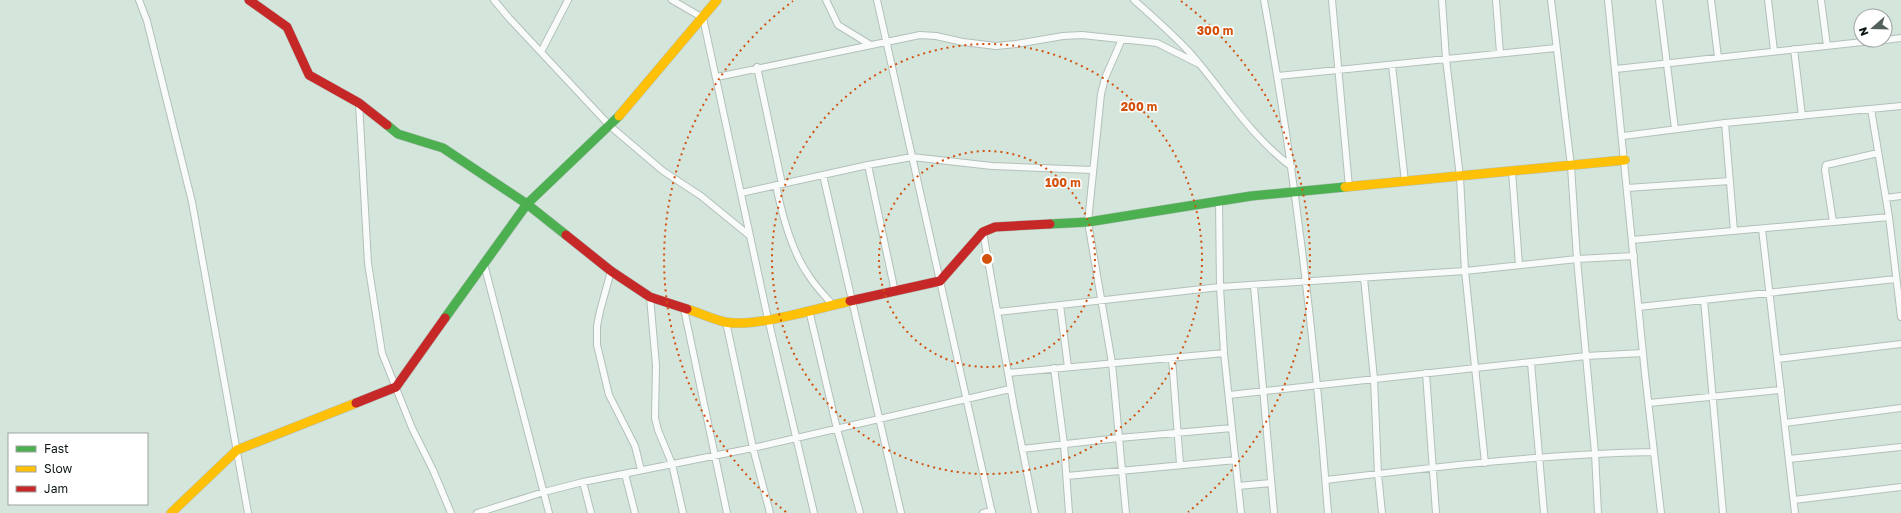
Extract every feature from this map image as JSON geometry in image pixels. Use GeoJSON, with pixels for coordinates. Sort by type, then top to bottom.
{"type":"FeatureCollection","features":[{"type":"Feature","properties":{"kind":"street"},"geometry":{"type":"LineString","coordinates":[[139,0],[147,21],[192,202],[248,513]]}},
{"type":"Feature","properties":{"kind":"street"},"geometry":{"type":"LineString","coordinates":[[249,0],[287,27],[309,75],[359,103],[398,134],[443,148],[527,204],[611,271],[650,296],[684,309],[726,322],[741,323],[768,320],[940,281],[983,232],[1002,226],[1088,222],[1156,212],[1219,200],[1625,160]]}},
{"type":"Feature","properties":{"kind":"street"},"geometry":{"type":"LineString","coordinates":[[494,0],[610,126],[663,171],[701,196],[750,236]]}},
{"type":"Feature","properties":{"kind":"street"},"geometry":{"type":"LineString","coordinates":[[541,52],[568,0]]}},
{"type":"Feature","properties":{"kind":"street"},"geometry":{"type":"LineString","coordinates":[[672,0],[703,18],[717,77],[768,320],[814,513]]}},
{"type":"Feature","properties":{"kind":"street"},"geometry":{"type":"LineString","coordinates":[[171,513],[237,450],[396,387],[527,204],[610,126],[717,0]]}},
{"type":"Feature","properties":{"kind":"street"},"geometry":{"type":"LineString","coordinates":[[826,0],[838,25],[869,44]]}},
{"type":"Feature","properties":{"kind":"street"},"geometry":{"type":"LineString","coordinates":[[877,0],[992,512],[983,513]]}},
{"type":"Feature","properties":{"kind":"street"},"geometry":{"type":"LineString","coordinates":[[1134,0],[1163,25],[1199,64],[1265,145],[1292,167]]}},
{"type":"Feature","properties":{"kind":"street"},"geometry":{"type":"LineString","coordinates":[[1264,0],[1278,76],[1292,167],[1306,282],[1328,513]]}},
{"type":"Feature","properties":{"kind":"street"},"geometry":{"type":"LineString","coordinates":[[1332,0],[1350,187]]}},
{"type":"Feature","properties":{"kind":"street"},"geometry":{"type":"LineString","coordinates":[[1442,0],[1446,59],[1460,177],[1465,271],[1485,463]]}},
{"type":"Feature","properties":{"kind":"street"},"geometry":{"type":"LineString","coordinates":[[1496,0],[1500,53]]}},
{"type":"Feature","properties":{"kind":"street"},"geometry":{"type":"LineString","coordinates":[[1551,0],[1571,166],[1577,259],[1595,453],[1598,513]]}},
{"type":"Feature","properties":{"kind":"street"},"geometry":{"type":"LineString","coordinates":[[1608,0],[1623,136],[1643,353],[1661,513]]}},
{"type":"Feature","properties":{"kind":"street"},"geometry":{"type":"LineString","coordinates":[[1659,0],[1675,129]]}},
{"type":"Feature","properties":{"kind":"street"},"geometry":{"type":"LineString","coordinates":[[1710,0],[1718,57]]}},
{"type":"Feature","properties":{"kind":"street"},"geometry":{"type":"LineString","coordinates":[[1768,0],[1774,51]]}},
{"type":"Feature","properties":{"kind":"street"},"geometry":{"type":"LineString","coordinates":[[1821,0],[1827,46]]}},
{"type":"Feature","properties":{"kind":"street"},"geometry":{"type":"LineString","coordinates":[[717,77],[757,67],[886,40],[920,35],[936,36],[963,42],[996,46],[1063,36],[1082,35],[1122,39],[1157,43],[1199,64]]}},
{"type":"Feature","properties":{"kind":"street"},"geometry":{"type":"LineString","coordinates":[[1122,39],[1105,78],[1099,111],[1092,170],[1088,222],[1112,363],[1126,513]]}},
{"type":"Feature","properties":{"kind":"street"},"geometry":{"type":"LineString","coordinates":[[1616,69],[1853,43]]}},
{"type":"Feature","properties":{"kind":"street"},"geometry":{"type":"LineString","coordinates":[[1278,76],[1556,48]]}},
{"type":"Feature","properties":{"kind":"street"},"geometry":{"type":"LineString","coordinates":[[1794,49],[1802,116]]}},
{"type":"Feature","properties":{"kind":"street"},"geometry":{"type":"LineString","coordinates":[[1392,65],[1405,182]]}},
{"type":"Feature","properties":{"kind":"street"},"geometry":{"type":"LineString","coordinates":[[757,67],[779,185],[783,216],[802,266],[815,284],[834,305]]}},
{"type":"Feature","properties":{"kind":"street"},"geometry":{"type":"LineString","coordinates":[[359,103],[368,262],[382,353],[412,428],[433,470],[451,513]]}},
{"type":"Feature","properties":{"kind":"street"},"geometry":{"type":"LineString","coordinates":[[1623,136],[1725,123],[1901,106]]}},
{"type":"Feature","properties":{"kind":"street"},"geometry":{"type":"LineString","coordinates":[[1871,109],[1889,217],[1901,317]]}},
{"type":"Feature","properties":{"kind":"street"},"geometry":{"type":"LineString","coordinates":[[1725,123],[1734,231]]}},
{"type":"Feature","properties":{"kind":"street"},"geometry":{"type":"LineString","coordinates":[[1833,222],[1826,165],[1878,153]]}},
{"type":"Feature","properties":{"kind":"street"},"geometry":{"type":"LineString","coordinates":[[741,193],[868,165],[912,157],[992,166],[1092,170]]}},
{"type":"Feature","properties":{"kind":"street"},"geometry":{"type":"LineString","coordinates":[[868,165],[894,292]]}},
{"type":"Feature","properties":{"kind":"street"},"geometry":{"type":"LineString","coordinates":[[1512,172],[1519,265]]}},
{"type":"Feature","properties":{"kind":"street"},"geometry":{"type":"LineString","coordinates":[[822,175],[901,513]]}},
{"type":"Feature","properties":{"kind":"street"},"geometry":{"type":"LineString","coordinates":[[1627,188],[1730,181]]}},
{"type":"Feature","properties":{"kind":"street"},"geometry":{"type":"LineString","coordinates":[[1886,198],[1901,196]]}},
{"type":"Feature","properties":{"kind":"street"},"geometry":{"type":"LineString","coordinates":[[1219,200],[1220,287],[1224,353],[1241,513]]}},
{"type":"Feature","properties":{"kind":"street"},"geometry":{"type":"LineString","coordinates":[[1632,240],[1889,217]]}},
{"type":"Feature","properties":{"kind":"street"},"geometry":{"type":"LineString","coordinates":[[1762,229],[1795,513]]}},
{"type":"Feature","properties":{"kind":"street"},"geometry":{"type":"LineString","coordinates":[[983,232],[998,312],[1010,389],[1035,513]]}},
{"type":"Feature","properties":{"kind":"street"},"geometry":{"type":"LineString","coordinates":[[998,312],[1220,287],[1254,286],[1465,271],[1577,259],[1634,256]]}},
{"type":"Feature","properties":{"kind":"street"},"geometry":{"type":"LineString","coordinates":[[1894,258],[1901,256]]}},
{"type":"Feature","properties":{"kind":"street"},"geometry":{"type":"LineString","coordinates":[[484,264],[549,513]]}},
{"type":"Feature","properties":{"kind":"street"},"geometry":{"type":"LineString","coordinates":[[611,271],[597,326],[597,345],[608,395],[635,446],[642,470]]}},
{"type":"Feature","properties":{"kind":"street"},"geometry":{"type":"LineString","coordinates":[[1364,278],[1374,379],[1378,474],[1382,513]]}},
{"type":"Feature","properties":{"kind":"street"},"geometry":{"type":"LineString","coordinates":[[1639,307],[1770,294],[1896,279]]}},
{"type":"Feature","properties":{"kind":"street"},"geometry":{"type":"LineString","coordinates":[[1254,286],[1274,513]]}},
{"type":"Feature","properties":{"kind":"street"},"geometry":{"type":"LineString","coordinates":[[650,296],[656,365],[655,418],[658,430],[672,464],[683,513]]}},
{"type":"Feature","properties":{"kind":"street"},"geometry":{"type":"LineString","coordinates":[[1704,300],[1724,513]]}},
{"type":"Feature","properties":{"kind":"street"},"geometry":{"type":"LineString","coordinates":[[1060,305],[1068,367]]}},
{"type":"Feature","properties":{"kind":"street"},"geometry":{"type":"LineString","coordinates":[[684,309],[727,513]]}},
{"type":"Feature","properties":{"kind":"street"},"geometry":{"type":"LineString","coordinates":[[809,310],[837,429],[860,513]]}},
{"type":"Feature","properties":{"kind":"street"},"geometry":{"type":"LineString","coordinates":[[726,322],[753,448],[770,513]]}},
{"type":"Feature","properties":{"kind":"street"},"geometry":{"type":"LineString","coordinates":[[1777,359],[1901,344]]}},
{"type":"Feature","properties":{"kind":"street"},"geometry":{"type":"LineString","coordinates":[[1008,373],[1224,353]]}},
{"type":"Feature","properties":{"kind":"street"},"geometry":{"type":"LineString","coordinates":[[1229,395],[1586,356],[1643,353]]}},
{"type":"Feature","properties":{"kind":"street"},"geometry":{"type":"LineString","coordinates":[[1172,358],[1180,464]]}},
{"type":"Feature","properties":{"kind":"street"},"geometry":{"type":"LineString","coordinates":[[1531,363],[1544,513]]}},
{"type":"Feature","properties":{"kind":"street"},"geometry":{"type":"LineString","coordinates":[[1054,368],[1064,444],[1069,513]]}},
{"type":"Feature","properties":{"kind":"street"},"geometry":{"type":"LineString","coordinates":[[1426,373],[1436,513]]}},
{"type":"Feature","properties":{"kind":"street"},"geometry":{"type":"LineString","coordinates":[[477,513],[544,492],[583,482],[753,448],[1010,389]]}},
{"type":"Feature","properties":{"kind":"street"},"geometry":{"type":"LineString","coordinates":[[1649,404],[1781,390]]}},
{"type":"Feature","properties":{"kind":"street"},"geometry":{"type":"LineString","coordinates":[[1785,423],[1901,408]]}},
{"type":"Feature","properties":{"kind":"street"},"geometry":{"type":"LineString","coordinates":[[1022,449],[1177,432],[1232,428]]}},
{"type":"Feature","properties":{"kind":"street"},"geometry":{"type":"LineString","coordinates":[[1789,459],[1901,447]]}},
{"type":"Feature","properties":{"kind":"street"},"geometry":{"type":"LineString","coordinates":[[1326,480],[1432,468],[1595,453],[1654,452]]}},
{"type":"Feature","properties":{"kind":"street"},"geometry":{"type":"LineString","coordinates":[[1067,476],[1180,464],[1236,460]]}},
{"type":"Feature","properties":{"kind":"street"},"geometry":{"type":"LineString","coordinates":[[625,474],[635,513]]}},
{"type":"Feature","properties":{"kind":"street"},"geometry":{"type":"LineString","coordinates":[[583,482],[591,513]]}},
{"type":"Feature","properties":{"kind":"street"},"geometry":{"type":"LineString","coordinates":[[1238,486],[1271,483]]}},
{"type":"Feature","properties":{"kind":"street"},"geometry":{"type":"LineString","coordinates":[[1794,500],[1901,487]]}},
{"type":"Feature","properties":{"kind":"traffic: fast"},"geometry":{"type":"LineString","coordinates":[[445,318],[527,204],[619,116]]}},
{"type":"Feature","properties":{"kind":"traffic: fast"},"geometry":{"type":"LineString","coordinates":[[387,125],[398,134],[443,148],[527,204],[566,235]]}},
{"type":"Feature","properties":{"kind":"traffic: fast"},"geometry":{"type":"LineString","coordinates":[[1050,224],[1088,222],[1251,196],[1345,187]]}},
{"type":"Feature","properties":{"kind":"traffic: slow"},"geometry":{"type":"LineString","coordinates":[[619,116],[717,0]]}},
{"type":"Feature","properties":{"kind":"traffic: slow"},"geometry":{"type":"LineString","coordinates":[[1345,187],[1625,160]]}},
{"type":"Feature","properties":{"kind":"traffic: slow"},"geometry":{"type":"LineString","coordinates":[[687,309],[720,321],[738,323],[770,320],[850,301]]}},
{"type":"Feature","properties":{"kind":"traffic: slow"},"geometry":{"type":"LineString","coordinates":[[171,513],[237,450],[356,403]]}},
{"type":"Feature","properties":{"kind":"traffic: jam"},"geometry":{"type":"LineString","coordinates":[[249,0],[287,27],[309,75],[359,103],[387,125]]}},
{"type":"Feature","properties":{"kind":"traffic: jam"},"geometry":{"type":"LineString","coordinates":[[850,301],[940,281],[983,232],[995,227],[1050,224]]}},
{"type":"Feature","properties":{"kind":"traffic: jam"},"geometry":{"type":"LineString","coordinates":[[566,235],[611,271],[650,297],[687,309]]}},
{"type":"Feature","properties":{"kind":"traffic: jam"},"geometry":{"type":"LineString","coordinates":[[356,403],[396,387],[445,318]]}}]}
